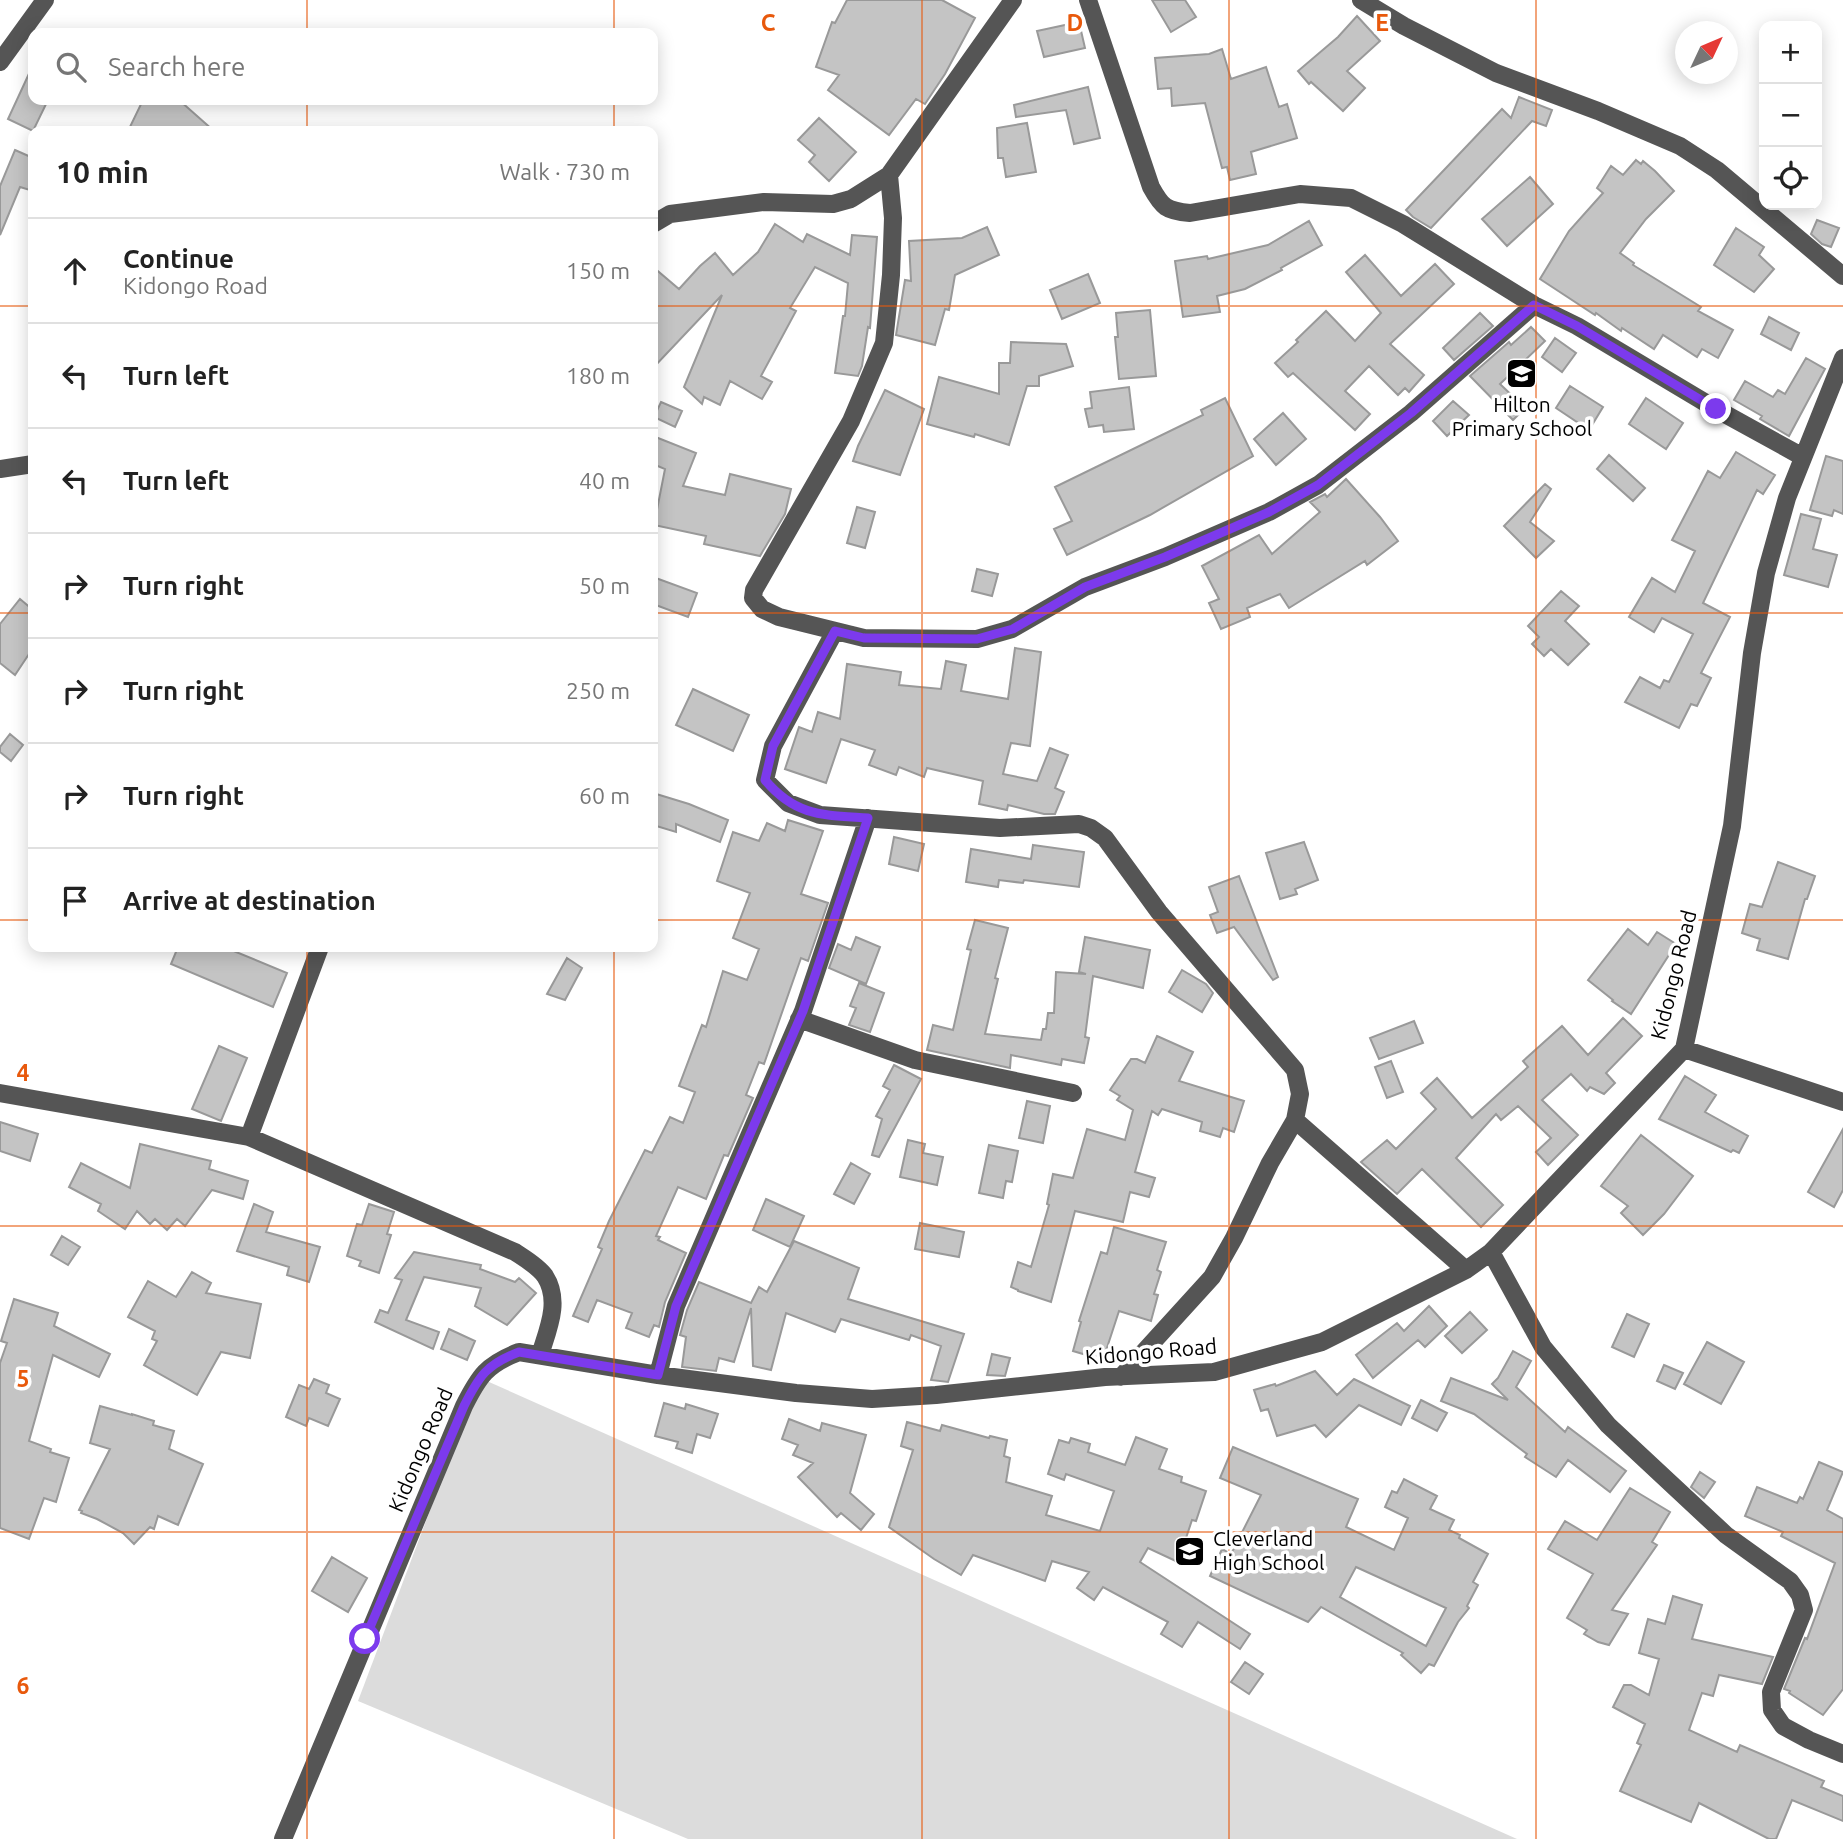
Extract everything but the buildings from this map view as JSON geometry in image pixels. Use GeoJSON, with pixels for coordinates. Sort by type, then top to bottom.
{"type":"FeatureCollection","features":[{"type":"Feature","properties":{"kind":"street"},"geometry":{"type":"LineString","coordinates":[[0,62],[45,0]]}},
{"type":"Feature","properties":{"kind":"street"},"geometry":{"type":"LineString","coordinates":[[658,221],[670,214],[764,202],[832,204],[851,200],[888,175],[1013,0]]}},
{"type":"Feature","properties":{"kind":"street"},"geometry":{"type":"LineString","coordinates":[[1088,0],[1151,187],[1161,205],[1175,212],[1190,213],[1300,194],[1351,198],[1403,224],[1534,305],[1577,326],[1716,409],[1803,457]]}},
{"type":"Feature","properties":{"kind":"street"},"geometry":{"type":"LineString","coordinates":[[1361,0],[1404,26],[1496,73],[1598,111],[1680,146],[1717,170],[1843,276]]}},
{"type":"Feature","properties":{"kind":"street"},"geometry":{"type":"LineString","coordinates":[[888,175],[893,218],[884,343],[851,421],[754,590],[754,598],[762,609],[771,613],[864,638],[977,639],[1013,629],[1085,587],[1165,557],[1269,512],[1318,485],[1411,413],[1534,305]]}},
{"type":"Feature","properties":{"kind":"street","name":"Kidongo Road"},"geometry":{"type":"LineString","coordinates":[[284,1839],[365,1639],[478,1378],[501,1358],[519,1352],[540,1354],[658,1375],[796,1393],[872,1399],[1121,1377],[1214,1372],[1322,1342],[1466,1270],[1491,1252],[1684,1049],[1732,826],[1752,653],[1766,573],[1787,498],[1843,358]]}},
{"type":"Feature","properties":{"kind":"street"},"geometry":{"type":"LineString","coordinates":[[0,468],[28,465]]}},
{"type":"Feature","properties":{"kind":"street"},"geometry":{"type":"LineString","coordinates":[[835,631],[773,746],[765,780],[788,803],[820,815],[1000,828],[1079,824],[1091,828],[1105,838],[1160,912],[1294,1070],[1300,1094],[1295,1120],[1270,1163],[1234,1238],[1212,1277],[1121,1377]]}},
{"type":"Feature","properties":{"kind":"street"},"geometry":{"type":"LineString","coordinates":[[658,1375],[676,1306],[799,1019],[868,818]]}},
{"type":"Feature","properties":{"kind":"street"},"geometry":{"type":"LineString","coordinates":[[249,1137],[318,952]]}},
{"type":"Feature","properties":{"kind":"street"},"geometry":{"type":"LineString","coordinates":[[799,1019],[915,1060],[1073,1093]]}},
{"type":"Feature","properties":{"kind":"street"},"geometry":{"type":"LineString","coordinates":[[1684,1049],[1843,1102]]}},
{"type":"Feature","properties":{"kind":"street"},"geometry":{"type":"LineString","coordinates":[[0,1093],[249,1137],[515,1251],[545,1276],[554,1309],[540,1354]]}},
{"type":"Feature","properties":{"kind":"street"},"geometry":{"type":"LineString","coordinates":[[1295,1120],[1466,1270]]}},
{"type":"Feature","properties":{"kind":"street"},"geometry":{"type":"LineString","coordinates":[[1491,1252],[1543,1347],[1608,1425],[1726,1535],[1790,1581],[1800,1595],[1804,1611],[1772,1692],[1772,1710],[1783,1726],[1843,1754]]}},
{"type":"Feature","properties":{"kind":"shaded area"},"geometry":{"type":"Polygon","coordinates":[[[480,1378],[1517,1839],[688,1839],[358,1701],[480,1378]]]}},
{"type":"Feature","properties":{"kind":"place","name":"Hilton Primary School"},"geometry":{"type":"Point","coordinates":[1522,373]}},
{"type":"Feature","properties":{"kind":"place","name":"Cleverland High School"},"geometry":{"type":"Point","coordinates":[1190,1551]}},
{"type":"Feature","properties":{"kind":"route"},"geometry":{"type":"LineString","coordinates":[[365,1639],[464,1406],[478,1378],[486,1369],[501,1358],[519,1352],[658,1375],[676,1306],[803,1011],[868,818],[820,815],[788,803],[765,780],[773,746],[835,631],[864,638],[977,639],[1013,629],[1085,587],[1165,557],[1269,512],[1318,485],[1411,413],[1534,305],[1577,326],[1716,409]]}}]}
